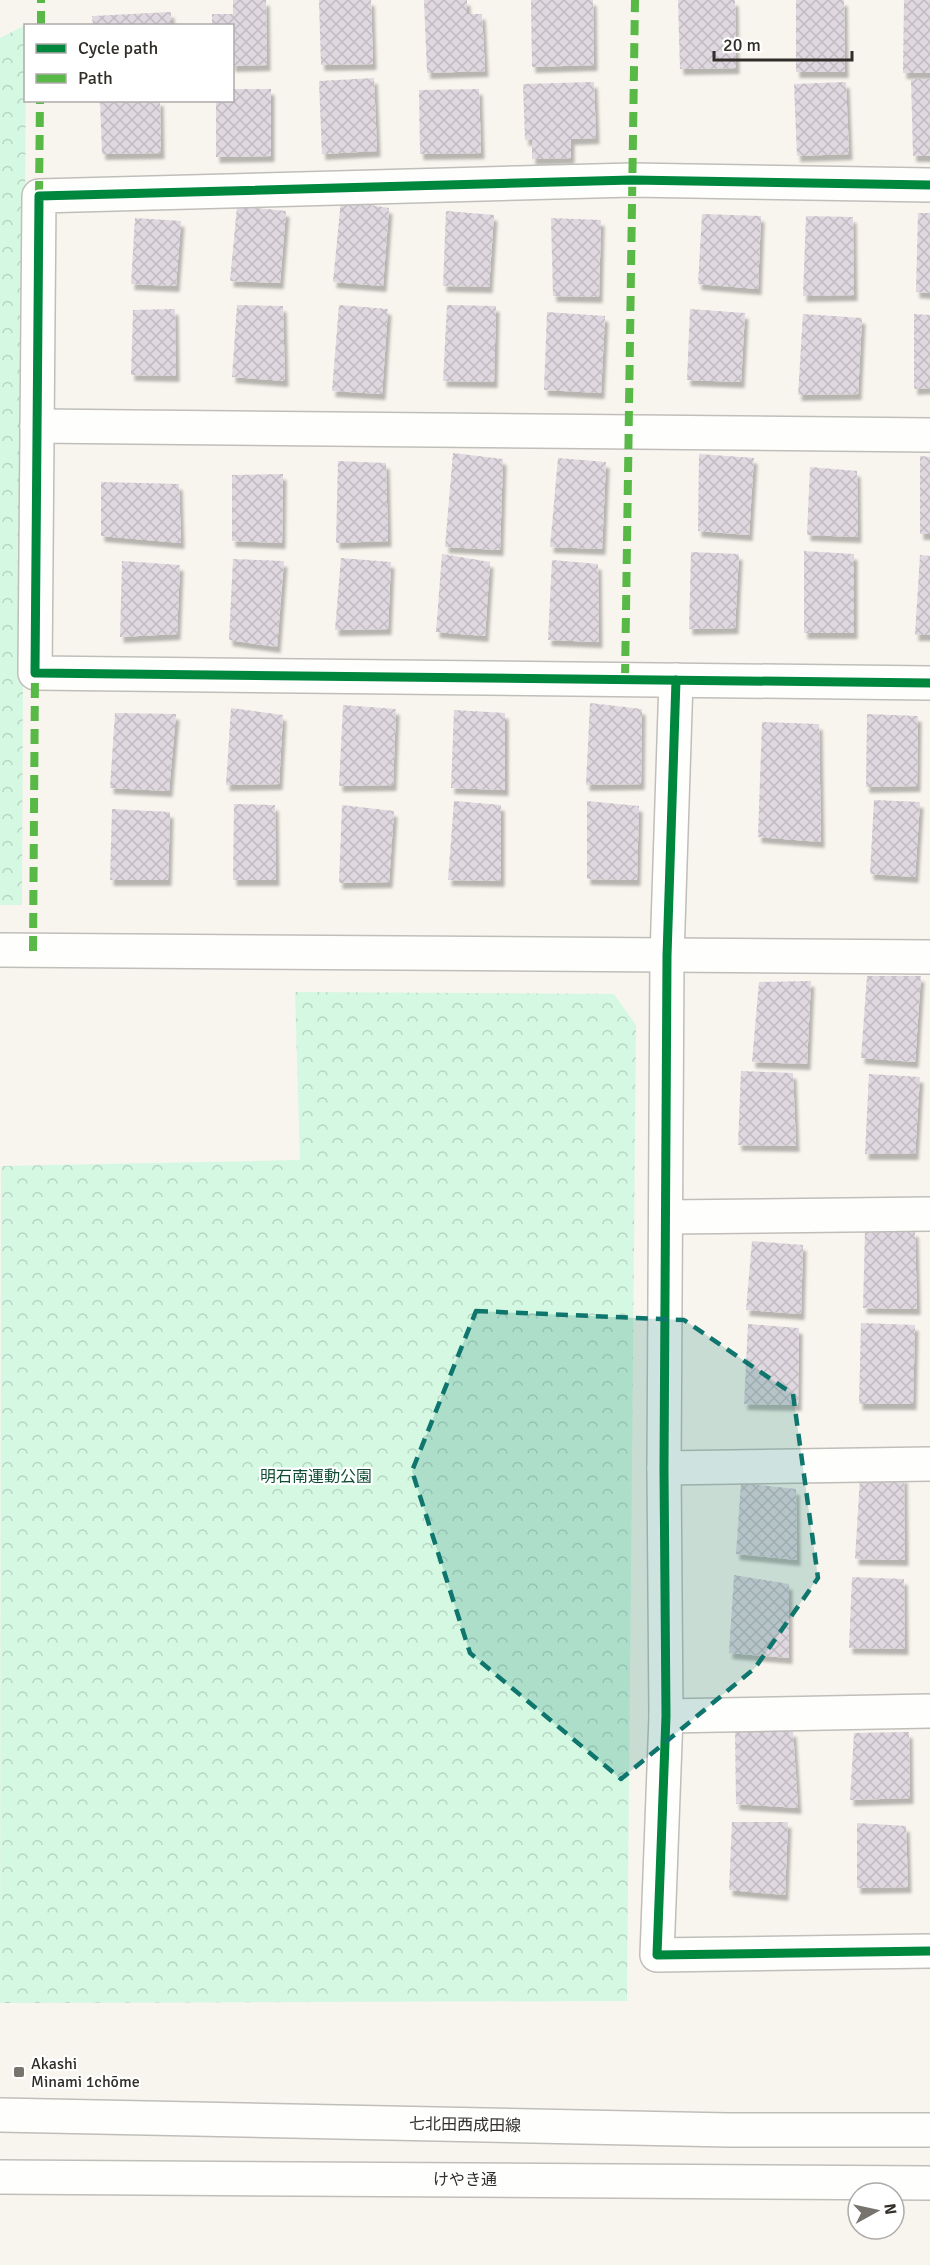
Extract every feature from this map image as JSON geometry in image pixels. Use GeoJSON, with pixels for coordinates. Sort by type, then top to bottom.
{"type":"FeatureCollection","features":[{"type":"Feature","properties":{"kind":"street"},"geometry":{"type":"LineString","coordinates":[[930,185],[632,180],[39,196],[35,673],[930,684]]}},
{"type":"Feature","properties":{"kind":"street"},"geometry":{"type":"LineString","coordinates":[[37,426],[930,435]]}},
{"type":"Feature","properties":{"kind":"street"},"geometry":{"type":"LineString","coordinates":[[676,680],[667,956],[664,1468],[666,1716],[657,1955],[930,1950]]}},
{"type":"Feature","properties":{"kind":"street"},"geometry":{"type":"LineString","coordinates":[[0,950],[930,957]]}},
{"type":"Feature","properties":{"kind":"street"},"geometry":{"type":"LineString","coordinates":[[667,1217],[930,1214]]}},
{"type":"Feature","properties":{"kind":"street"},"geometry":{"type":"LineString","coordinates":[[664,1468],[930,1464]]}},
{"type":"Feature","properties":{"kind":"street"},"geometry":{"type":"LineString","coordinates":[[666,1716],[930,1711]]}},
{"type":"Feature","properties":{"kind":"street","name":"七北田西成田線"},"geometry":{"type":"LineString","coordinates":[[0,2115],[729,2130],[930,2130]]}},
{"type":"Feature","properties":{"kind":"street","name":"けやき通"},"geometry":{"type":"LineString","coordinates":[[0,2177],[930,2183]]}},
{"type":"Feature","properties":{"kind":"highlighted area"},"geometry":{"type":"Polygon","coordinates":[[[476,1311],[684,1320],[793,1394],[818,1578],[755,1668],[621,1779],[470,1653],[412,1471],[476,1311]]]}},
{"type":"Feature","properties":{"kind":"green space"},"geometry":{"type":"Polygon","coordinates":[[[24,26],[26,102],[22,905],[0,905],[0,38],[24,26]]]}},
{"type":"Feature","properties":{"kind":"green space","name":"明石南運動公園"},"geometry":{"type":"Polygon","coordinates":[[[295,992],[614,994],[636,1025],[627,2001],[0,2003],[1,1166],[300,1160],[295,992]]]}},
{"type":"Feature","properties":{"kind":"building"},"geometry":{"type":"Polygon","coordinates":[[[233,0],[266,0],[267,65],[234,66],[234,24],[212,24],[212,14],[233,14],[233,0]]]}},
{"type":"Feature","properties":{"kind":"building"},"geometry":{"type":"Polygon","coordinates":[[[319,0],[371,0],[373,64],[321,65],[319,0]]]}},
{"type":"Feature","properties":{"kind":"building"},"geometry":{"type":"Polygon","coordinates":[[[424,0],[467,0],[467,14],[482,14],[485,71],[427,73],[424,0]]]}},
{"type":"Feature","properties":{"kind":"building"},"geometry":{"type":"Polygon","coordinates":[[[531,0],[593,0],[594,65],[532,67],[531,0]]]}},
{"type":"Feature","properties":{"kind":"building"},"geometry":{"type":"Polygon","coordinates":[[[678,0],[735,0],[736,68],[680,69],[678,0]]]}},
{"type":"Feature","properties":{"kind":"building"},"geometry":{"type":"Polygon","coordinates":[[[796,0],[844,0],[845,72],[796,72],[796,0]]]}},
{"type":"Feature","properties":{"kind":"building"},"geometry":{"type":"Polygon","coordinates":[[[904,0],[930,0],[930,73],[903,73],[904,0]]]}},
{"type":"Feature","properties":{"kind":"building"},"geometry":{"type":"Polygon","coordinates":[[[171,12],[171,24],[93,24],[92,16],[171,12]]]}},
{"type":"Feature","properties":{"kind":"building"},"geometry":{"type":"Polygon","coordinates":[[[374,78],[377,151],[322,154],[319,81],[374,78]]]}},
{"type":"Feature","properties":{"kind":"building"},"geometry":{"type":"Polygon","coordinates":[[[911,79],[930,79],[930,156],[913,156],[911,79]]]}},
{"type":"Feature","properties":{"kind":"building"},"geometry":{"type":"Polygon","coordinates":[[[594,82],[596,138],[571,139],[571,158],[532,159],[532,139],[525,140],[523,84],[594,82]]]}},
{"type":"Feature","properties":{"kind":"building"},"geometry":{"type":"Polygon","coordinates":[[[846,82],[849,154],[797,156],[794,84],[846,82]]]}},
{"type":"Feature","properties":{"kind":"building"},"geometry":{"type":"Polygon","coordinates":[[[234,89],[271,89],[271,156],[216,157],[216,102],[234,102],[234,89]]]}},
{"type":"Feature","properties":{"kind":"building"},"geometry":{"type":"Polygon","coordinates":[[[479,89],[481,153],[420,154],[419,90],[479,89]]]}},
{"type":"Feature","properties":{"kind":"building"},"geometry":{"type":"Polygon","coordinates":[[[100,102],[160,102],[161,153],[102,154],[100,102]]]}},
{"type":"Feature","properties":{"kind":"building"},"geometry":{"type":"Polygon","coordinates":[[[341,200],[389,208],[383,286],[333,282],[341,200]]]}},
{"type":"Feature","properties":{"kind":"building"},"geometry":{"type":"Polygon","coordinates":[[[237,206],[286,211],[280,283],[230,281],[237,206]]]}},
{"type":"Feature","properties":{"kind":"building"},"geometry":{"type":"Polygon","coordinates":[[[446,211],[494,215],[489,287],[443,286],[446,211]]]}},
{"type":"Feature","properties":{"kind":"building"},"geometry":{"type":"Polygon","coordinates":[[[918,213],[930,213],[930,293],[916,292],[918,213]]]}},
{"type":"Feature","properties":{"kind":"building"},"geometry":{"type":"Polygon","coordinates":[[[702,214],[761,216],[758,289],[698,284],[702,214]]]}},
{"type":"Feature","properties":{"kind":"building"},"geometry":{"type":"Polygon","coordinates":[[[806,216],[853,217],[854,295],[803,296],[806,216]]]}},
{"type":"Feature","properties":{"kind":"building"},"geometry":{"type":"Polygon","coordinates":[[[135,218],[181,221],[176,286],[131,284],[135,218]]]}},
{"type":"Feature","properties":{"kind":"building"},"geometry":{"type":"Polygon","coordinates":[[[551,218],[601,220],[599,297],[553,296],[551,218]]]}},
{"type":"Feature","properties":{"kind":"building"},"geometry":{"type":"Polygon","coordinates":[[[237,305],[283,306],[285,381],[232,377],[237,305]]]}},
{"type":"Feature","properties":{"kind":"building"},"geometry":{"type":"Polygon","coordinates":[[[339,305],[388,309],[382,394],[332,391],[339,305]]]}},
{"type":"Feature","properties":{"kind":"building"},"geometry":{"type":"Polygon","coordinates":[[[447,305],[496,306],[494,382],[443,381],[447,305]]]}},
{"type":"Feature","properties":{"kind":"building"},"geometry":{"type":"Polygon","coordinates":[[[175,309],[176,376],[131,375],[133,310],[175,309]]]}},
{"type":"Feature","properties":{"kind":"building"},"geometry":{"type":"Polygon","coordinates":[[[690,309],[745,313],[741,382],[687,380],[690,309]]]}},
{"type":"Feature","properties":{"kind":"building"},"geometry":{"type":"Polygon","coordinates":[[[547,312],[605,316],[601,393],[544,390],[547,312]]]}},
{"type":"Feature","properties":{"kind":"building"},"geometry":{"type":"Polygon","coordinates":[[[803,314],[862,318],[858,394],[798,395],[803,314]]]}},
{"type":"Feature","properties":{"kind":"building"},"geometry":{"type":"Polygon","coordinates":[[[914,314],[930,315],[930,388],[914,389],[914,314]]]}},
{"type":"Feature","properties":{"kind":"building"},"geometry":{"type":"Polygon","coordinates":[[[453,453],[503,459],[500,550],[445,547],[453,453]]]}},
{"type":"Feature","properties":{"kind":"building"},"geometry":{"type":"Polygon","coordinates":[[[699,454],[754,458],[749,535],[698,531],[699,454]]]}},
{"type":"Feature","properties":{"kind":"building"},"geometry":{"type":"Polygon","coordinates":[[[920,456],[930,457],[930,534],[920,534],[920,456]]]}},
{"type":"Feature","properties":{"kind":"building"},"geometry":{"type":"Polygon","coordinates":[[[558,458],[606,462],[602,549],[550,547],[558,458]]]}},
{"type":"Feature","properties":{"kind":"building"},"geometry":{"type":"Polygon","coordinates":[[[338,461],[386,463],[388,541],[336,543],[338,461]]]}},
{"type":"Feature","properties":{"kind":"building"},"geometry":{"type":"Polygon","coordinates":[[[810,467],[857,471],[858,537],[807,535],[810,467]]]}},
{"type":"Feature","properties":{"kind":"building"},"geometry":{"type":"Polygon","coordinates":[[[283,474],[282,543],[232,541],[232,475],[283,474]]]}},
{"type":"Feature","properties":{"kind":"building"},"geometry":{"type":"Polygon","coordinates":[[[101,482],[179,484],[181,543],[101,536],[101,482]]]}},
{"type":"Feature","properties":{"kind":"building"},"geometry":{"type":"Polygon","coordinates":[[[804,551],[854,554],[854,633],[804,633],[804,551]]]}},
{"type":"Feature","properties":{"kind":"building"},"geometry":{"type":"Polygon","coordinates":[[[691,552],[739,554],[735,628],[689,629],[691,552]]]}},
{"type":"Feature","properties":{"kind":"building"},"geometry":{"type":"Polygon","coordinates":[[[442,554],[490,562],[485,636],[436,632],[442,554]]]}},
{"type":"Feature","properties":{"kind":"building"},"geometry":{"type":"Polygon","coordinates":[[[920,555],[930,556],[930,635],[915,635],[920,555]]]}},
{"type":"Feature","properties":{"kind":"building"},"geometry":{"type":"Polygon","coordinates":[[[341,558],[391,562],[388,629],[335,630],[341,558]]]}},
{"type":"Feature","properties":{"kind":"building"},"geometry":{"type":"Polygon","coordinates":[[[233,559],[284,561],[277,647],[229,640],[233,559]]]}},
{"type":"Feature","properties":{"kind":"building"},"geometry":{"type":"Polygon","coordinates":[[[552,560],[598,564],[599,642],[548,640],[552,560]]]}},
{"type":"Feature","properties":{"kind":"building"},"geometry":{"type":"Polygon","coordinates":[[[122,561],[180,565],[177,634],[120,637],[122,561]]]}},
{"type":"Feature","properties":{"kind":"building"},"geometry":{"type":"Polygon","coordinates":[[[590,703],[642,709],[641,784],[586,785],[590,703]]]}},
{"type":"Feature","properties":{"kind":"building"},"geometry":{"type":"Polygon","coordinates":[[[343,705],[396,709],[393,785],[339,786],[343,705]]]}},
{"type":"Feature","properties":{"kind":"building"},"geometry":{"type":"Polygon","coordinates":[[[231,708],[283,715],[279,784],[226,785],[231,708]]]}},
{"type":"Feature","properties":{"kind":"building"},"geometry":{"type":"Polygon","coordinates":[[[454,710],[505,713],[505,790],[451,788],[454,710]]]}},
{"type":"Feature","properties":{"kind":"building"},"geometry":{"type":"Polygon","coordinates":[[[115,713],[176,714],[169,791],[110,788],[115,713]]]}},
{"type":"Feature","properties":{"kind":"building"},"geometry":{"type":"Polygon","coordinates":[[[867,714],[918,716],[917,786],[866,787],[867,714]]]}},
{"type":"Feature","properties":{"kind":"building"},"geometry":{"type":"Polygon","coordinates":[[[762,722],[819,724],[821,842],[758,837],[762,722]]]}},
{"type":"Feature","properties":{"kind":"building"},"geometry":{"type":"Polygon","coordinates":[[[874,800],[920,802],[915,877],[870,874],[874,800]]]}},
{"type":"Feature","properties":{"kind":"building"},"geometry":{"type":"Polygon","coordinates":[[[454,801],[501,805],[501,881],[448,880],[454,801]]]}},
{"type":"Feature","properties":{"kind":"building"},"geometry":{"type":"Polygon","coordinates":[[[587,801],[639,806],[637,880],[587,879],[587,801]]]}},
{"type":"Feature","properties":{"kind":"building"},"geometry":{"type":"Polygon","coordinates":[[[234,804],[275,805],[276,880],[233,880],[234,804]]]}},
{"type":"Feature","properties":{"kind":"building"},"geometry":{"type":"Polygon","coordinates":[[[342,805],[394,811],[389,882],[339,883],[342,805]]]}},
{"type":"Feature","properties":{"kind":"building"},"geometry":{"type":"Polygon","coordinates":[[[112,809],[170,812],[168,880],[110,880],[112,809]]]}},
{"type":"Feature","properties":{"kind":"building"},"geometry":{"type":"Polygon","coordinates":[[[867,976],[921,976],[915,1062],[861,1058],[867,976]]]}},
{"type":"Feature","properties":{"kind":"building"},"geometry":{"type":"Polygon","coordinates":[[[811,981],[807,1064],[752,1062],[759,982],[811,981]]]}},
{"type":"Feature","properties":{"kind":"building"},"geometry":{"type":"Polygon","coordinates":[[[741,1071],[793,1073],[796,1146],[738,1145],[741,1071]]]}},
{"type":"Feature","properties":{"kind":"building"},"geometry":{"type":"Polygon","coordinates":[[[869,1074],[920,1077],[915,1154],[865,1154],[869,1074]]]}},
{"type":"Feature","properties":{"kind":"building"},"geometry":{"type":"Polygon","coordinates":[[[865,1231],[915,1231],[917,1309],[863,1308],[865,1231]]]}},
{"type":"Feature","properties":{"kind":"building"},"geometry":{"type":"Polygon","coordinates":[[[752,1241],[803,1245],[801,1314],[746,1310],[752,1241]]]}},
{"type":"Feature","properties":{"kind":"building"},"geometry":{"type":"Polygon","coordinates":[[[861,1323],[915,1325],[913,1404],[859,1404],[861,1323]]]}},
{"type":"Feature","properties":{"kind":"building"},"geometry":{"type":"Polygon","coordinates":[[[748,1324],[799,1328],[798,1405],[744,1404],[748,1324]]]}},
{"type":"Feature","properties":{"kind":"building"},"geometry":{"type":"Polygon","coordinates":[[[904,1477],[905,1560],[855,1559],[860,1478],[904,1477]]]}},
{"type":"Feature","properties":{"kind":"building"},"geometry":{"type":"Polygon","coordinates":[[[741,1483],[796,1489],[797,1560],[736,1554],[741,1483]]]}},
{"type":"Feature","properties":{"kind":"building"},"geometry":{"type":"Polygon","coordinates":[[[734,1575],[789,1584],[789,1658],[729,1653],[734,1575]]]}},
{"type":"Feature","properties":{"kind":"building"},"geometry":{"type":"Polygon","coordinates":[[[852,1577],[904,1579],[905,1649],[849,1648],[852,1577]]]}},
{"type":"Feature","properties":{"kind":"building"},"geometry":{"type":"Polygon","coordinates":[[[735,1730],[793,1731],[798,1808],[736,1804],[735,1730]]]}},
{"type":"Feature","properties":{"kind":"building"},"geometry":{"type":"Polygon","coordinates":[[[909,1732],[910,1798],[850,1800],[854,1733],[909,1732]]]}},
{"type":"Feature","properties":{"kind":"building"},"geometry":{"type":"Polygon","coordinates":[[[732,1822],[788,1822],[785,1895],[729,1890],[732,1822]]]}},
{"type":"Feature","properties":{"kind":"building"},"geometry":{"type":"Polygon","coordinates":[[[857,1823],[906,1826],[908,1887],[857,1888],[857,1823]]]}},
{"type":"Feature","properties":{"kind":"marked path"},"geometry":{"type":"LineString","coordinates":[[41,0],[41,24]]}},
{"type":"Feature","properties":{"kind":"marked path"},"geometry":{"type":"LineString","coordinates":[[625,679],[635,0]]}},
{"type":"Feature","properties":{"kind":"marked path"},"geometry":{"type":"LineString","coordinates":[[39,196],[40,102]]}},
{"type":"Feature","properties":{"kind":"marked path"},"geometry":{"type":"LineString","coordinates":[[33,951],[35,673]]}},
{"type":"Feature","properties":{"kind":"cycle path"},"geometry":{"type":"LineString","coordinates":[[930,185],[632,180],[39,196],[35,673],[930,683]]}},
{"type":"Feature","properties":{"kind":"cycle path"},"geometry":{"type":"LineString","coordinates":[[676,680],[667,956],[664,1468],[666,1716],[657,1955],[930,1951]]}},
{"type":"Feature","properties":{"kind":"place","name":"Akashi Minami 1chōme"},"geometry":{"type":"Point","coordinates":[19,2072]}}]}
